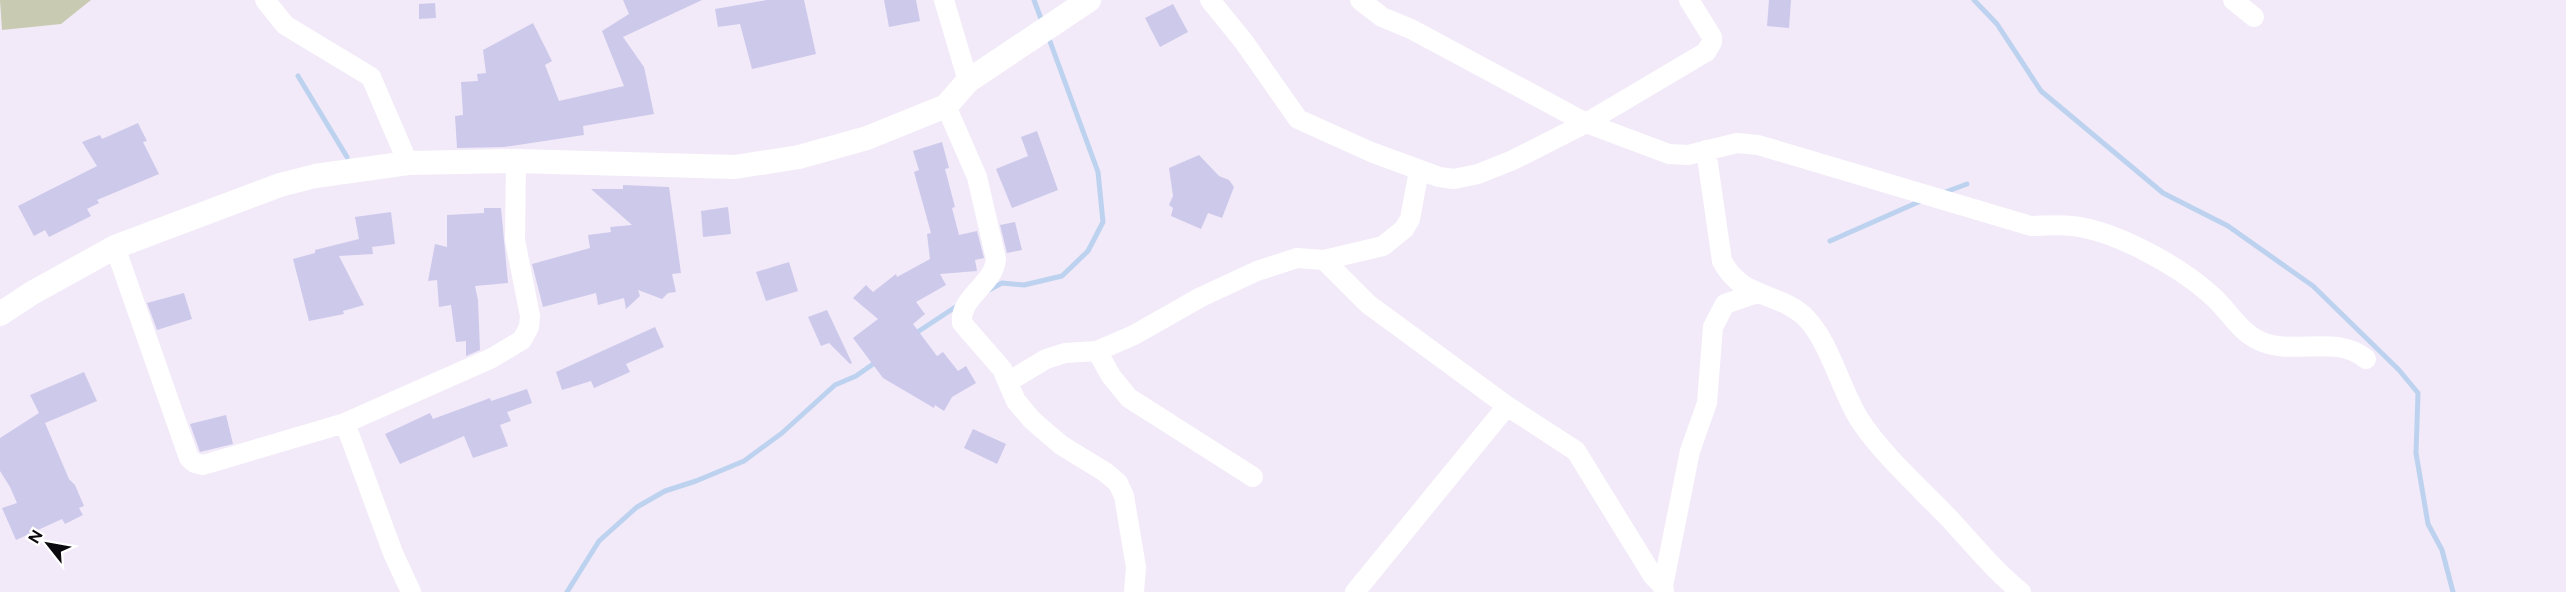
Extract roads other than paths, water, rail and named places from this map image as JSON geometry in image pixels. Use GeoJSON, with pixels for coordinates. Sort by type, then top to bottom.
{"type":"FeatureCollection","features":[{"type":"Feature","properties":{"kind":"street"},"geometry":{"type":"LineString","coordinates":[[265,0],[285,25],[371,77],[408,163]]}},
{"type":"Feature","properties":{"kind":"street"},"geometry":{"type":"LineString","coordinates":[[944,0],[969,81]]}},
{"type":"Feature","properties":{"kind":"street"},"geometry":{"type":"LineString","coordinates":[[0,314],[32,293],[115,247],[280,185],[315,176],[408,163],[516,161],[735,167],[798,157],[867,138],[946,106],[969,81],[1089,0]]}},
{"type":"Feature","properties":{"kind":"street"},"geometry":{"type":"LineString","coordinates":[[1210,0],[1244,42],[1298,119],[1371,152],[1419,170],[1454,179],[1478,174],[1513,160],[1586,123],[1710,48],[1712,37],[1689,0]]}},
{"type":"Feature","properties":{"kind":"street"},"geometry":{"type":"LineString","coordinates":[[1360,0],[1382,17],[1411,29],[1586,123],[1669,154],[1688,155],[1737,142],[1758,146],[2031,226],[2072,226],[2107,234],[2160,259],[2210,294],[2245,332],[2260,341],[2274,345],[2336,346],[2356,351],[2366,359]]}},
{"type":"Feature","properties":{"kind":"street"},"geometry":{"type":"LineString","coordinates":[[2233,0],[2254,17]]}},
{"type":"Feature","properties":{"kind":"street"},"geometry":{"type":"LineString","coordinates":[[946,106],[977,177],[996,259],[992,276],[961,314],[962,323],[1002,369],[1016,401],[1032,420],[1061,445],[1105,472],[1118,483],[1124,496],[1136,567],[1134,592]]}},
{"type":"Feature","properties":{"kind":"street"},"geometry":{"type":"LineString","coordinates":[[1706,150],[1722,261],[1729,275],[1739,284],[1803,315],[1815,330],[1859,419],[1883,449],[2021,592]]}},
{"type":"Feature","properties":{"kind":"street"},"geometry":{"type":"LineString","coordinates":[[115,247],[186,451],[195,464],[203,465],[345,423],[492,358],[522,340],[526,334],[530,316],[515,240],[516,161]]}},
{"type":"Feature","properties":{"kind":"street"},"geometry":{"type":"LineString","coordinates":[[1008,382],[1046,358],[1065,353],[1097,351],[1134,335],[1201,297],[1257,271],[1297,258],[1324,260],[1383,246],[1394,239],[1410,219],[1419,170]]}},
{"type":"Feature","properties":{"kind":"street"},"geometry":{"type":"LineString","coordinates":[[1324,260],[1368,304],[1507,406],[1576,452],[1663,589]]}},
{"type":"Feature","properties":{"kind":"street"},"geometry":{"type":"LineString","coordinates":[[1663,589],[1690,451],[1707,403],[1713,327],[1725,304],[1757,293]]}},
{"type":"Feature","properties":{"kind":"street"},"geometry":{"type":"LineString","coordinates":[[1097,351],[1111,376],[1129,398],[1253,477]]}},
{"type":"Feature","properties":{"kind":"street"},"geometry":{"type":"LineString","coordinates":[[1355,592],[1507,406]]}},
{"type":"Feature","properties":{"kind":"street"},"geometry":{"type":"LineString","coordinates":[[345,423],[393,554],[411,592]]}},
{"type":"Feature","properties":{"kind":"waterway"},"geometry":{"type":"LineString","coordinates":[[1034,0],[1043,24]]}},
{"type":"Feature","properties":{"kind":"waterway"},"geometry":{"type":"LineString","coordinates":[[1974,0],[1997,24],[2041,91],[2163,193],[2228,226],[2313,286],[2399,370],[2418,393],[2416,453],[2428,524],[2442,550],[2453,592]]}},
{"type":"Feature","properties":{"kind":"waterway"},"geometry":{"type":"LineString","coordinates":[[987,291],[1002,283],[1024,285],[1062,276],[1088,251],[1103,222],[1098,172],[1048,36]]}},
{"type":"Feature","properties":{"kind":"waterway"},"geometry":{"type":"LineString","coordinates":[[298,76],[347,157]]}},
{"type":"Feature","properties":{"kind":"waterway"},"geometry":{"type":"LineString","coordinates":[[1943,193],[1967,184]]}},
{"type":"Feature","properties":{"kind":"waterway"},"geometry":{"type":"LineString","coordinates":[[1830,241],[1923,200]]}},
{"type":"Feature","properties":{"kind":"waterway"},"geometry":{"type":"LineString","coordinates":[[913,335],[960,304]]}},
{"type":"Feature","properties":{"kind":"waterway"},"geometry":{"type":"LineString","coordinates":[[567,592],[599,541],[637,507],[665,491],[744,461],[782,433],[835,385],[856,376],[876,362]]}}]}
